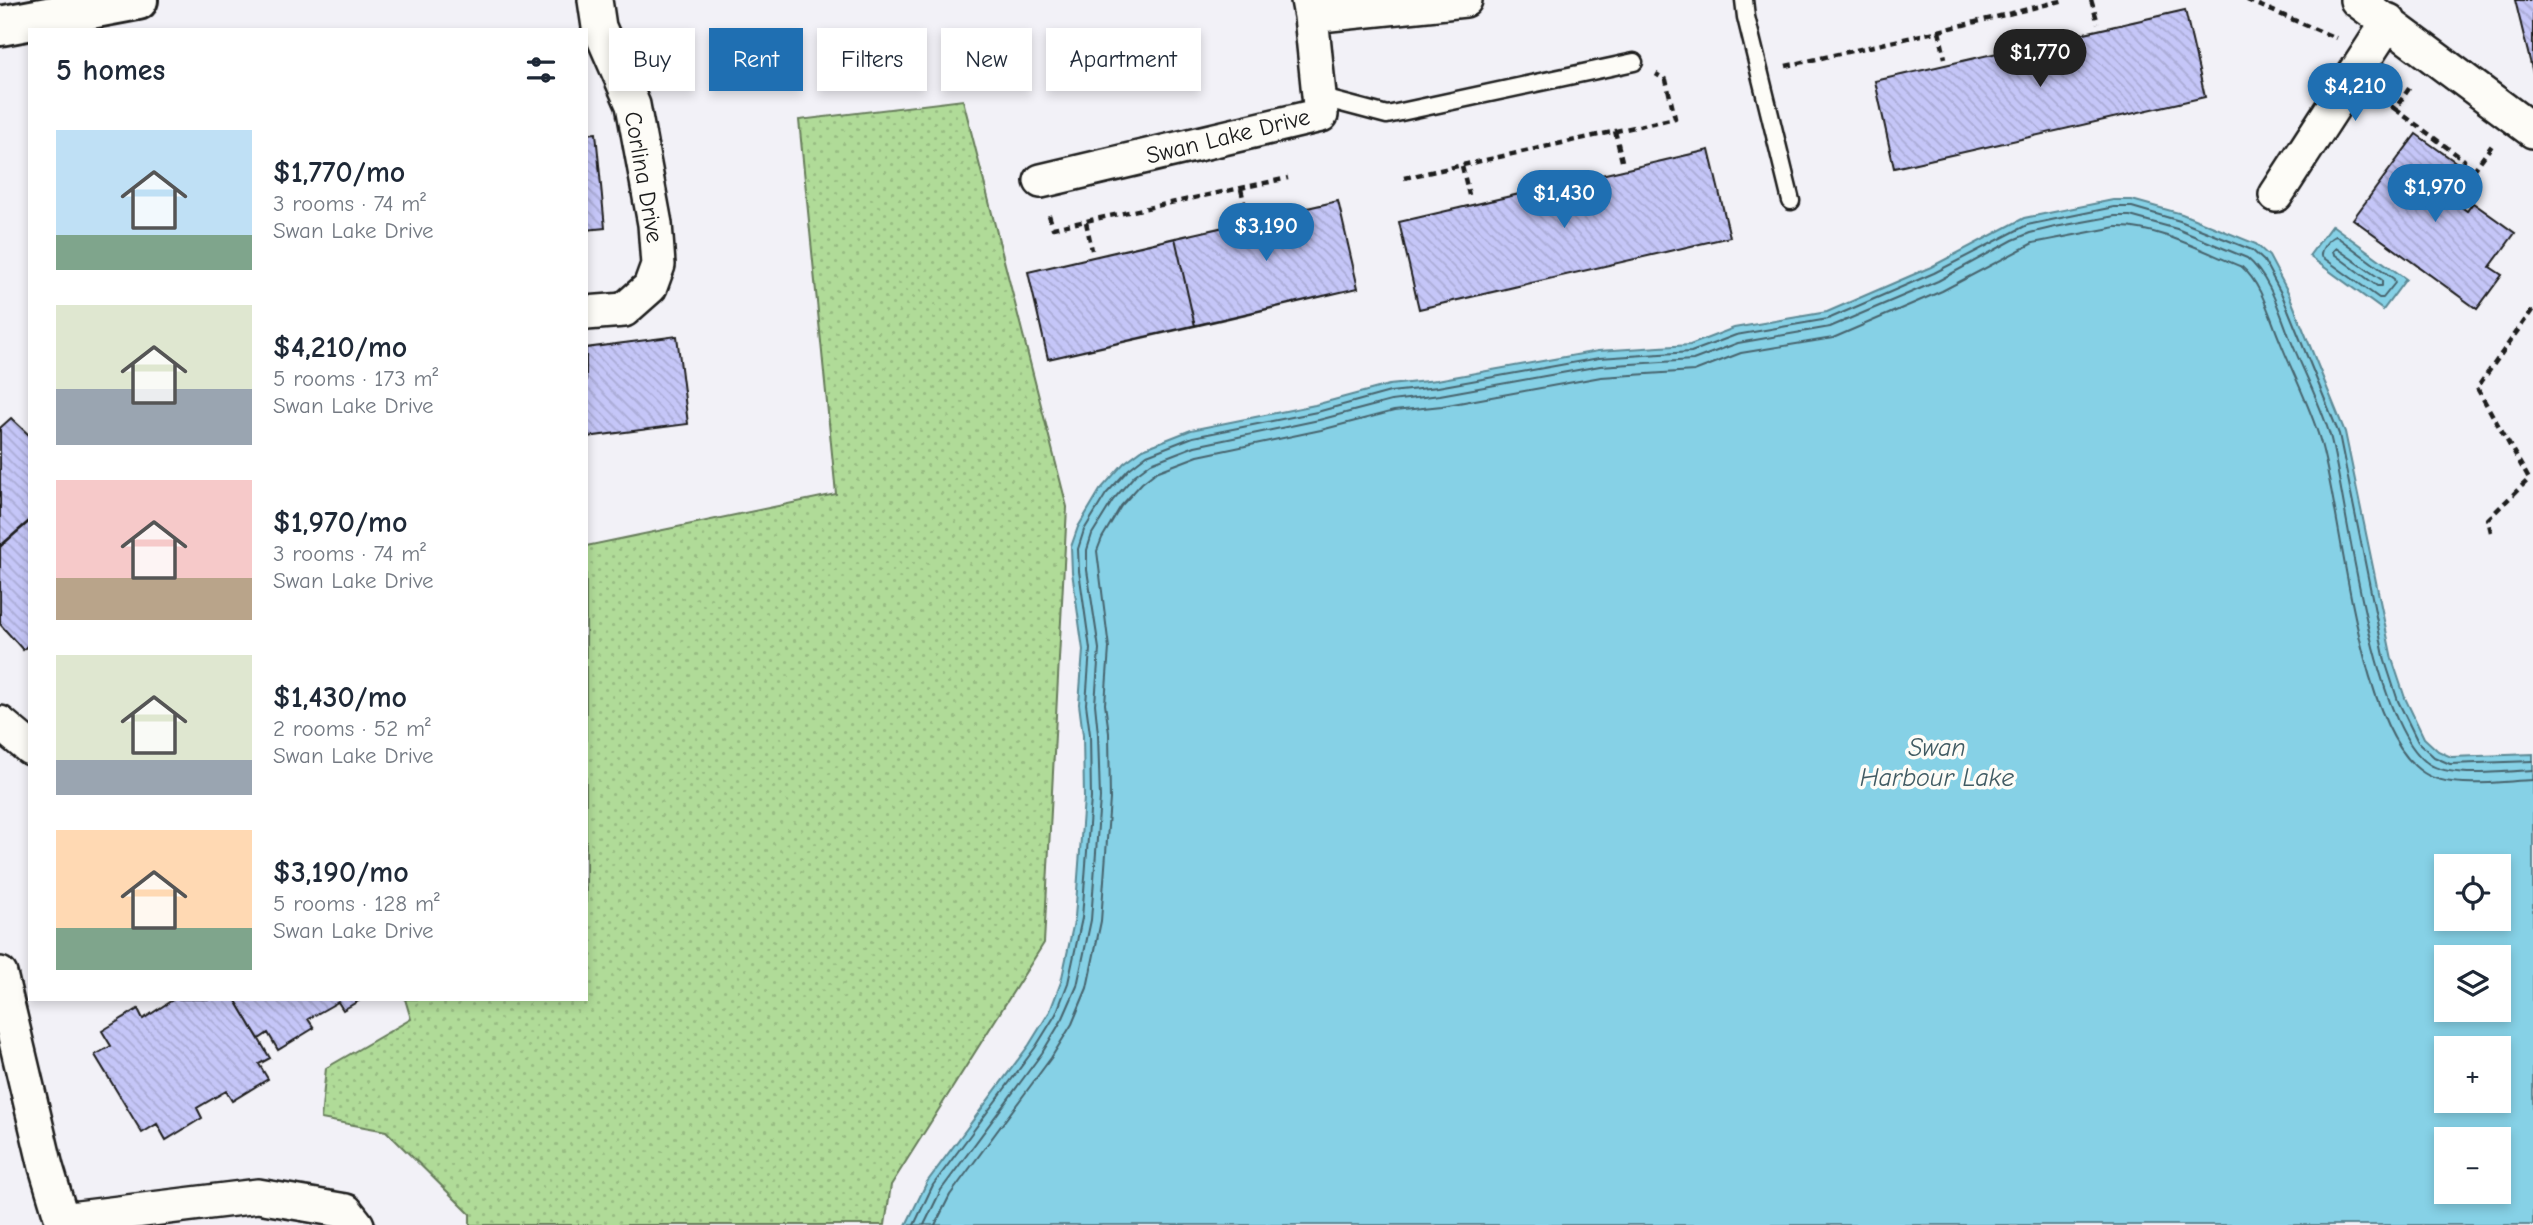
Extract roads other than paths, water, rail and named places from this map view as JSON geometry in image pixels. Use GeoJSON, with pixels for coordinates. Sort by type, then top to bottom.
{"type":"FeatureCollection","features":[{"type":"Feature","properties":{"kind":"street"},"geometry":{"type":"LineString","coordinates":[[0,26],[138,0]]}},
{"type":"Feature","properties":{"kind":"street","name":"Corlina Drive"},"geometry":{"type":"LineString","coordinates":[[588,313],[624,310],[649,287],[658,265],[654,224],[633,105],[600,27],[595,0]]}},
{"type":"Feature","properties":{"kind":"street","name":"Swan Lake Drive"},"geometry":{"type":"LineString","coordinates":[[1041,181],[1321,115],[1309,8],[1465,0]]}},
{"type":"Feature","properties":{"kind":"street"},"geometry":{"type":"LineString","coordinates":[[2357,0],[2389,21],[2533,131]]}},
{"type":"Feature","properties":{"kind":"street"},"geometry":{"type":"LineString","coordinates":[[2276,195],[2389,21]]}},
{"type":"Feature","properties":{"kind":"street"},"geometry":{"type":"LineString","coordinates":[[0,723],[28,746]]}},
{"type":"Feature","properties":{"kind":"street"},"geometry":{"type":"LineString","coordinates":[[12,984],[59,1222],[258,1196],[346,1211],[357,1225]]}},
{"type":"Feature","properties":{"kind":"lane"},"geometry":{"type":"LineString","coordinates":[[1744,0],[1791,201]]}},
{"type":"Feature","properties":{"kind":"lane"},"geometry":{"type":"LineString","coordinates":[[1319,97],[1387,115],[1634,62]]}},
{"type":"Feature","properties":{"kind":"water","name":"Swan Harbour Lake"},"geometry":{"type":"Polygon","coordinates":[[[2113,200],[2132,200],[2182,214],[2256,244],[2269,256],[2288,292],[2345,432],[2392,659],[2405,698],[2424,738],[2438,751],[2451,757],[2533,754],[2533,1225],[906,1225],[927,1182],[1029,1045],[1050,1011],[1061,982],[1075,917],[1084,798],[1083,735],[1079,704],[1083,650],[1071,547],[1078,527],[1100,490],[1124,463],[1143,449],[1191,430],[1315,405],[1389,385],[1437,380],[1598,351],[1690,345],[1734,328],[1827,312],[1931,267],[2024,218],[2113,200]]]}},
{"type":"Feature","properties":{"kind":"water"},"geometry":{"type":"Polygon","coordinates":[[[2332,225],[2406,279],[2383,310],[2309,256],[2332,225]]]}}]}
